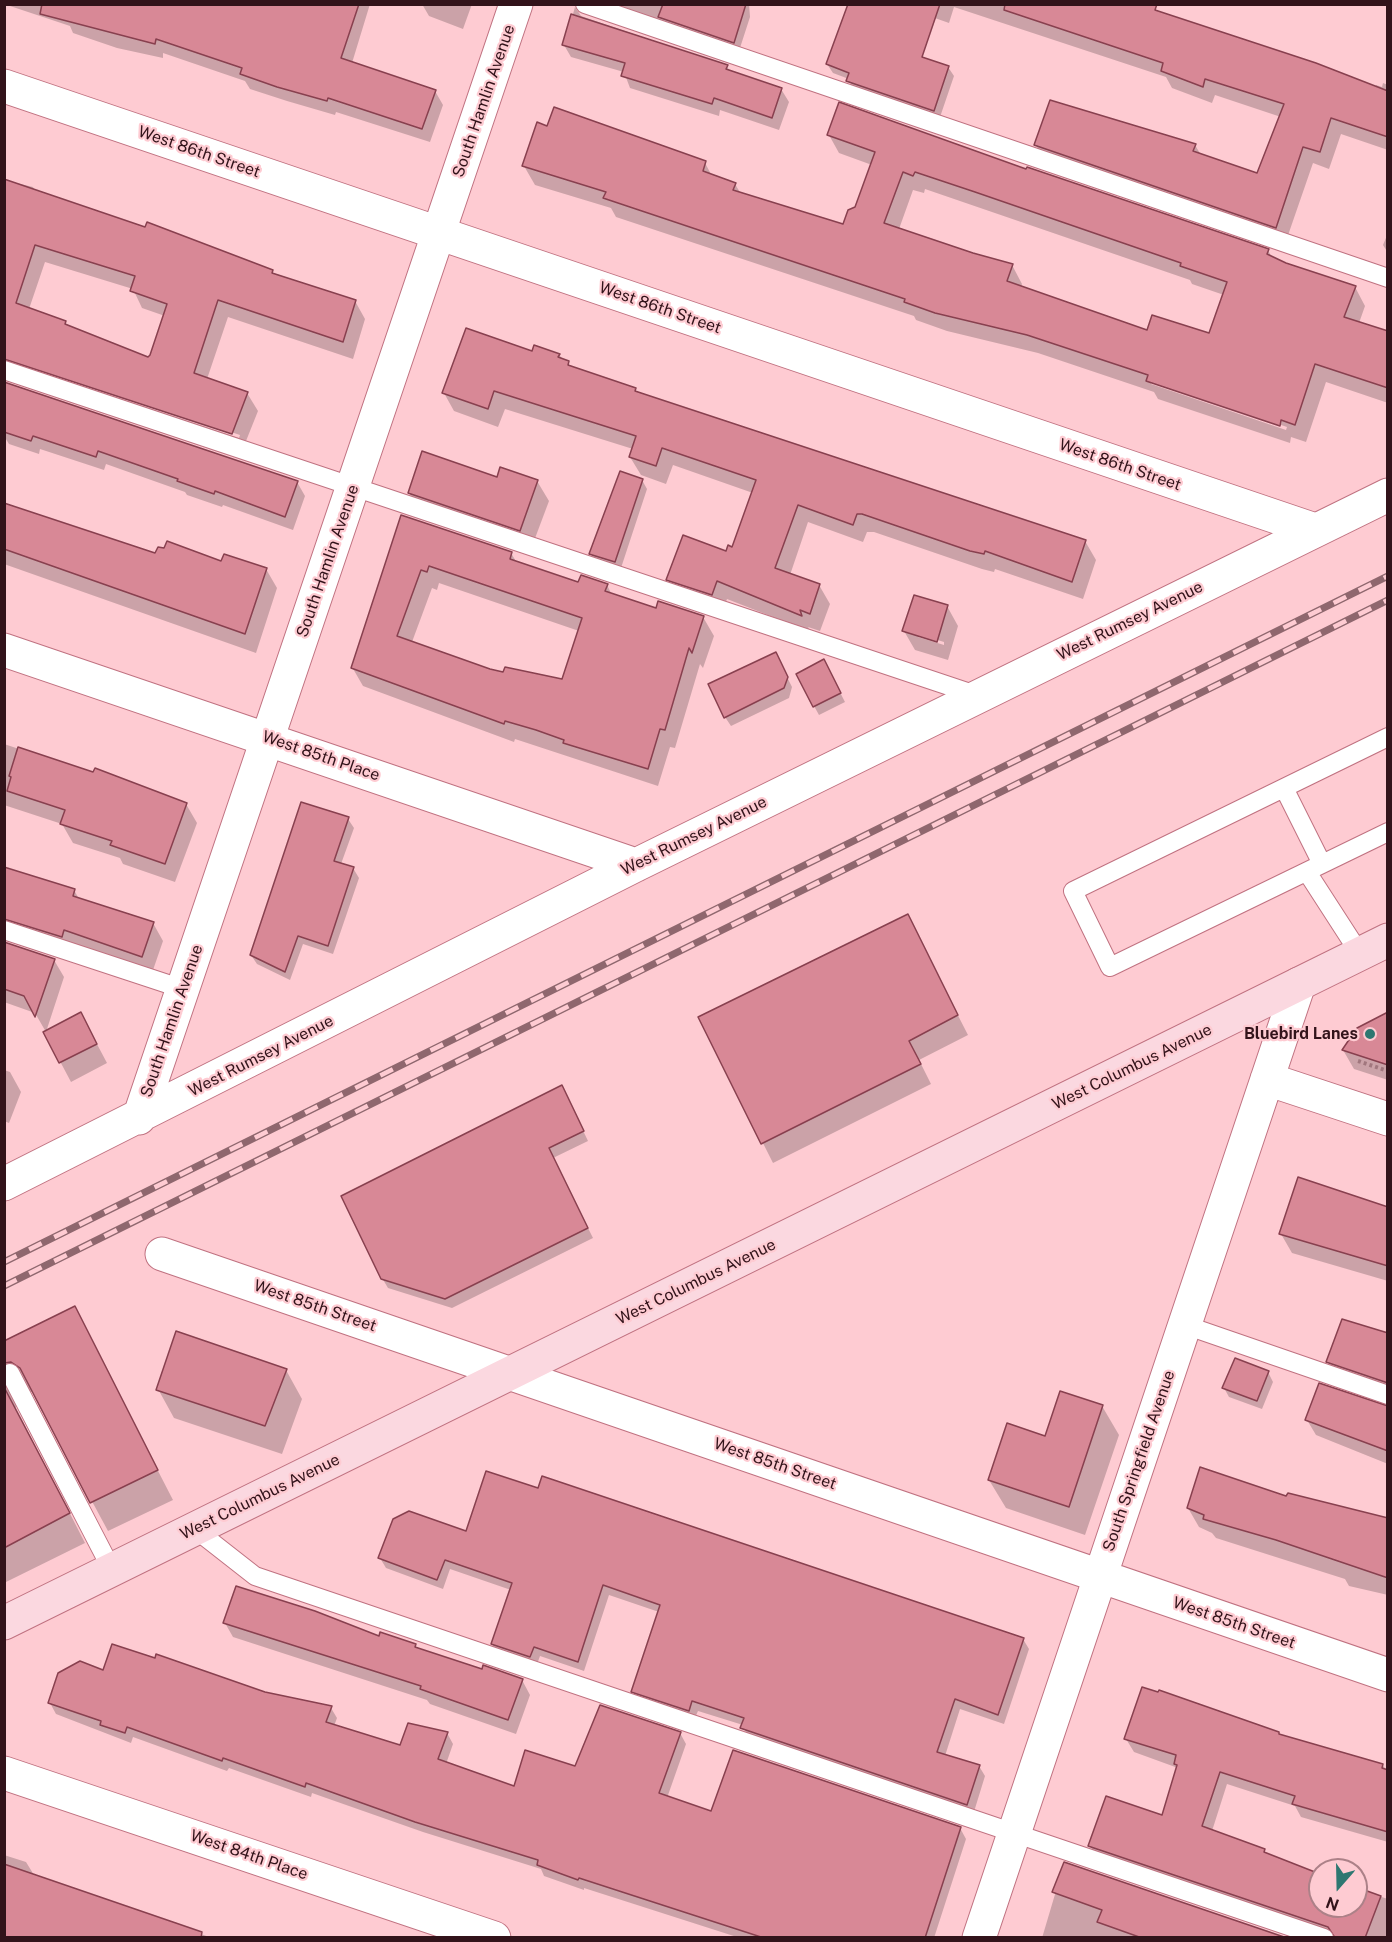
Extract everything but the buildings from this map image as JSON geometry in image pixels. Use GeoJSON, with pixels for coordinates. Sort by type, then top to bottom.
{"type":"FeatureCollection","features":[{"type":"Feature","properties":{"kind":"main road","name":"West Columbus Avenue"},"geometry":{"type":"LineString","coordinates":[[4,1623],[513,1374],[1374,947]]}},
{"type":"Feature","properties":{"kind":"street","name":"South Hamlin Avenue"},"geometry":{"type":"LineString","coordinates":[[139,1118],[516,4]]}},
{"type":"Feature","properties":{"kind":"street","name":"West 86th Street"},"geometry":{"type":"LineString","coordinates":[[4,86],[1315,530]]}},
{"type":"Feature","properties":{"kind":"street","name":"West Rumsey Avenue"},"geometry":{"type":"LineString","coordinates":[[4,1184],[139,1118],[636,865],[1388,495]]}},
{"type":"Feature","properties":{"kind":"street","name":"West 85th Place"},"geometry":{"type":"LineString","coordinates":[[4,650],[636,865]]}},
{"type":"Feature","properties":{"kind":"street","name":"South Springfield Avenue"},"geometry":{"type":"LineString","coordinates":[[979,1938],[1299,984]]}},
{"type":"Feature","properties":{"kind":"street"},"geometry":{"type":"LineString","coordinates":[[1267,1079],[1388,1119]]}},
{"type":"Feature","properties":{"kind":"street","name":"West 85th Street"},"geometry":{"type":"LineString","coordinates":[[162,1254],[1388,1675]]}},
{"type":"Feature","properties":{"kind":"street","name":"West 84th Place"},"geometry":{"type":"LineString","coordinates":[[4,1773],[494,1938]]}},
{"type":"Feature","properties":{"kind":"lane"},"geometry":{"type":"LineString","coordinates":[[585,4],[1388,278]]}},
{"type":"Feature","properties":{"kind":"lane"},"geometry":{"type":"LineString","coordinates":[[4,370],[979,696]]}},
{"type":"Feature","properties":{"kind":"lane"},"geometry":{"type":"LineString","coordinates":[[1388,737],[1073,891],[1110,967],[1388,831]]}},
{"type":"Feature","properties":{"kind":"lane"},"geometry":{"type":"LineString","coordinates":[[1284,788],[1315,868],[1374,947]]}},
{"type":"Feature","properties":{"kind":"lane"},"geometry":{"type":"LineString","coordinates":[[4,930],[183,990]]}},
{"type":"Feature","properties":{"kind":"lane"},"geometry":{"type":"LineString","coordinates":[[1185,1325],[1388,1395]]}},
{"type":"Feature","properties":{"kind":"lane"},"geometry":{"type":"LineString","coordinates":[[10,1373],[112,1570]]}},
{"type":"Feature","properties":{"kind":"lane"},"geometry":{"type":"LineString","coordinates":[[195,1529],[255,1576],[1324,1938]]}},
{"type":"Feature","properties":{"kind":"path"},"geometry":{"type":"LineString","coordinates":[[1358,1061],[1388,1071]]}},
{"type":"Feature","properties":{"kind":"railway"},"geometry":{"type":"LineString","coordinates":[[4,1262],[1388,576]]}},
{"type":"Feature","properties":{"kind":"railway"},"geometry":{"type":"LineString","coordinates":[[4,1286],[1388,600]]}},
{"type":"Feature","properties":{"kind":"place","name":"Bluebird Lanes"},"geometry":{"type":"Point","coordinates":[1370,1034]}}]}
